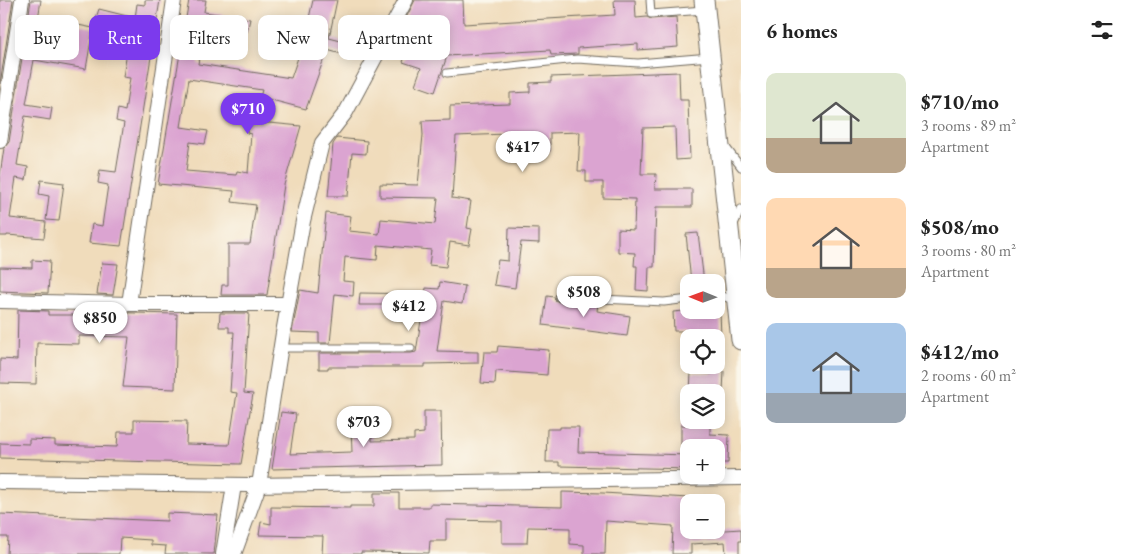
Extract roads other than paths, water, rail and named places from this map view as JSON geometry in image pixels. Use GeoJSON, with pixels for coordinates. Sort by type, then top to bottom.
{"type":"FeatureCollection","features":[{"type":"Feature","properties":{"kind":"main road"},"geometry":{"type":"LineString","coordinates":[[704,5],[729,233],[739,301],[741,340]]}},
{"type":"Feature","properties":{"kind":"street"},"geometry":{"type":"LineString","coordinates":[[0,141],[22,0]]}},
{"type":"Feature","properties":{"kind":"street"},"geometry":{"type":"LineString","coordinates":[[129,304],[174,0]]}},
{"type":"Feature","properties":{"kind":"street"},"geometry":{"type":"LineString","coordinates":[[234,554],[259,485],[280,348],[303,221],[322,143],[346,112],[406,0]]}},
{"type":"Feature","properties":{"kind":"street"},"geometry":{"type":"LineString","coordinates":[[0,301],[129,304],[288,304]]}},
{"type":"Feature","properties":{"kind":"street"},"geometry":{"type":"LineString","coordinates":[[0,482],[259,485],[741,478]]}},
{"type":"Feature","properties":{"kind":"street"},"geometry":{"type":"LineString","coordinates":[[223,554],[234,485]]}},
{"type":"Feature","properties":{"kind":"lane"},"geometry":{"type":"LineString","coordinates":[[650,0],[651,14],[704,5]]}},
{"type":"Feature","properties":{"kind":"lane"},"geometry":{"type":"LineString","coordinates":[[448,72],[577,60],[638,62],[710,57]]}},
{"type":"Feature","properties":{"kind":"lane"},"geometry":{"type":"LineString","coordinates":[[719,138],[741,167]]}},
{"type":"Feature","properties":{"kind":"lane"},"geometry":{"type":"LineString","coordinates":[[729,233],[741,209]]}},
{"type":"Feature","properties":{"kind":"lane"},"geometry":{"type":"LineString","coordinates":[[559,297],[664,302],[680,300]]}},
{"type":"Feature","properties":{"kind":"lane"},"geometry":{"type":"LineString","coordinates":[[725,297],[739,301]]}},
{"type":"Feature","properties":{"kind":"lane"},"geometry":{"type":"LineString","coordinates":[[280,348],[411,348]]}}]}
